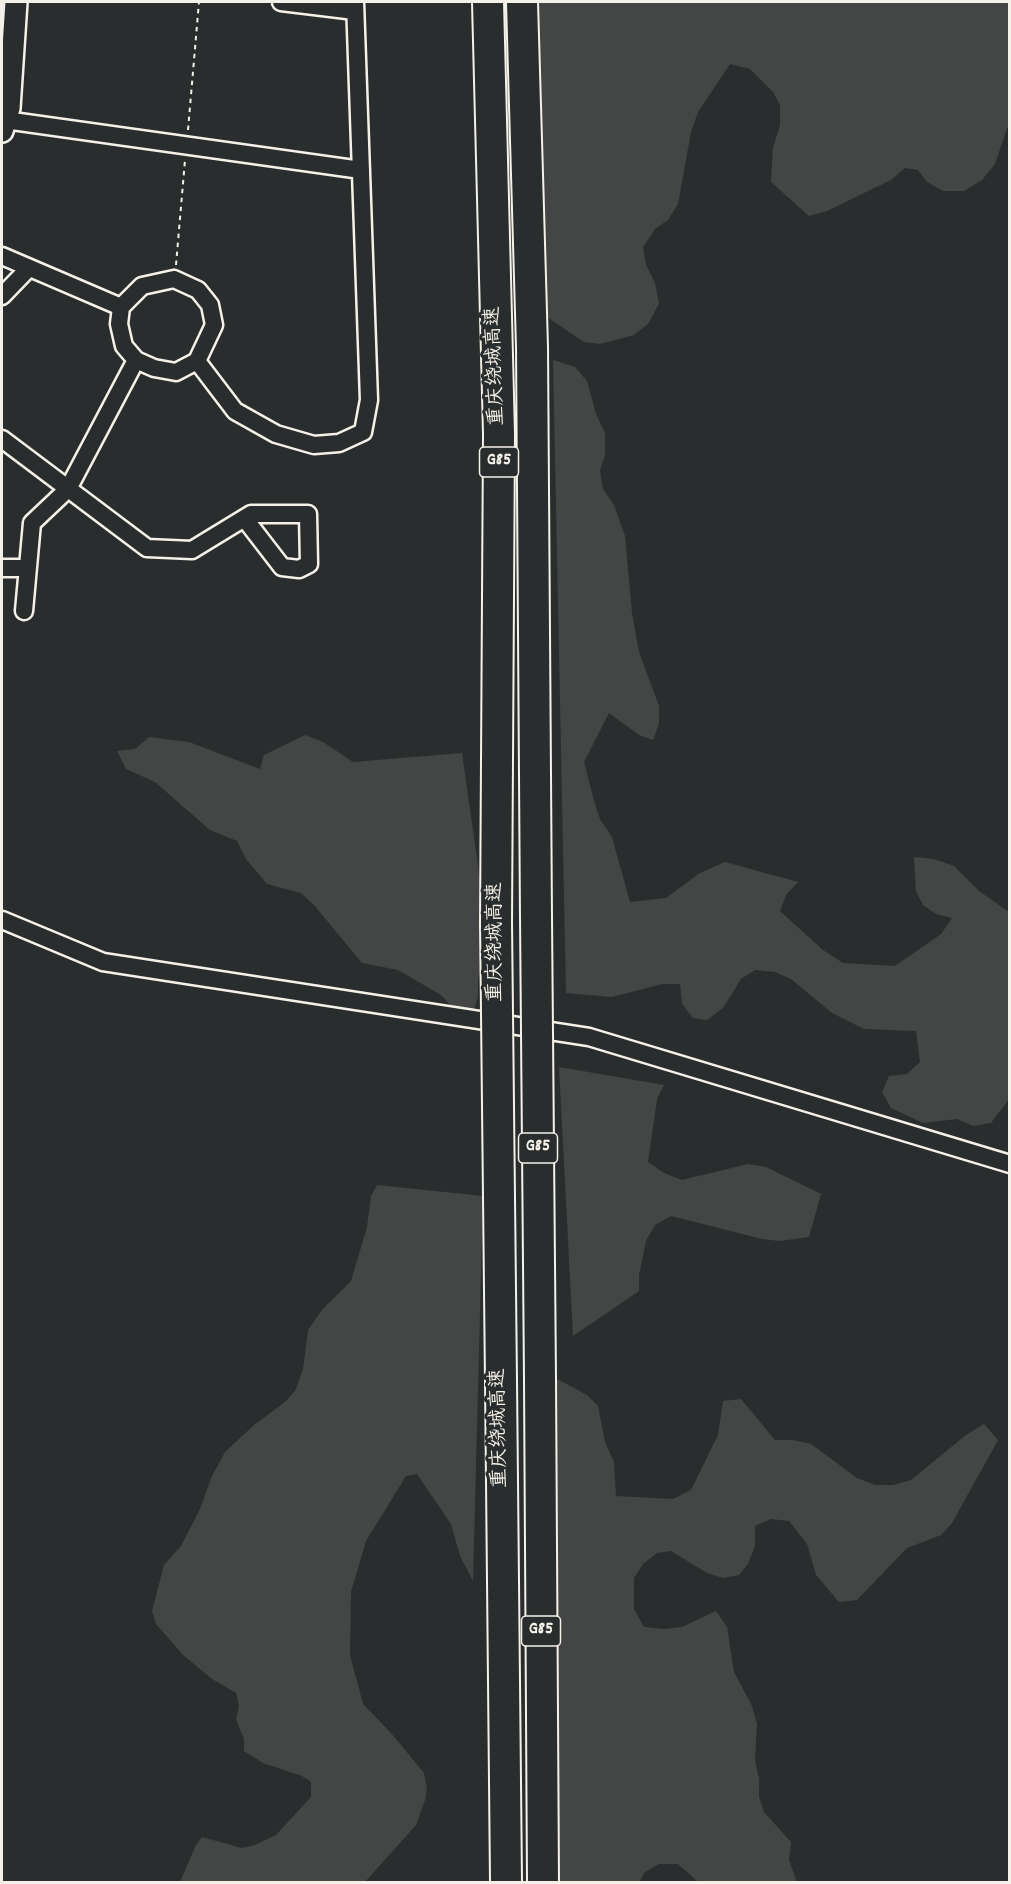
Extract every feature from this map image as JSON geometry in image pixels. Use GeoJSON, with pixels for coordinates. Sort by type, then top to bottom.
{"type":"FeatureCollection","features":[{"type":"Feature","properties":{"kind":"highway","name":"重庆绕城高速"},"geometry":{"type":"LineString","coordinates":[[488,2],[499,434],[496,922],[506,1882]]}},
{"type":"Feature","properties":{"kind":"highway","name":"重庆绕城高速"},"geometry":{"type":"LineString","coordinates":[[522,2],[532,347],[543,1882]]}},
{"type":"Feature","properties":{"kind":"street"},"geometry":{"type":"LineString","coordinates":[[16,2],[14,68],[9,108],[3,125],[361,170]]}},
{"type":"Feature","properties":{"kind":"street"},"geometry":{"type":"LineString","coordinates":[[197,361],[235,411],[276,434],[314,445],[339,443],[363,432],[369,400],[355,7],[280,2]]}},
{"type":"Feature","properties":{"kind":"street"},"geometry":{"type":"LineString","coordinates":[[2,256],[122,307]]}},
{"type":"Feature","properties":{"kind":"street"},"geometry":{"type":"LineString","coordinates":[[2,296],[29,268]]}},
{"type":"Feature","properties":{"kind":"street"},"geometry":{"type":"LineString","coordinates":[[174,279],[198,290],[210,305],[214,325],[197,361],[176,372],[154,368],[136,360],[124,346],[119,324],[122,307],[142,286],[161,280],[174,279]]}},
{"type":"Feature","properties":{"kind":"street"},"geometry":{"type":"LineString","coordinates":[[24,610],[32,523],[68,489],[136,360]]}},
{"type":"Feature","properties":{"kind":"street"},"geometry":{"type":"LineString","coordinates":[[2,439],[147,548],[192,550],[245,519]]}},
{"type":"Feature","properties":{"kind":"street"},"geometry":{"type":"LineString","coordinates":[[2,568],[23,568]]}},
{"type":"Feature","properties":{"kind":"street"},"geometry":{"type":"LineString","coordinates":[[2,920],[103,962],[589,1037],[1010,1164]]}},
{"type":"Feature","properties":{"kind":"shaded area"},"geometry":{"type":"Polygon","coordinates":[[[528,2],[1009,2],[1009,127],[995,164],[982,180],[964,191],[943,191],[927,182],[918,170],[905,168],[891,180],[827,211],[809,216],[771,182],[773,148],[780,125],[780,105],[773,92],[750,69],[730,64],[698,112],[691,132],[678,204],[668,220],[655,229],[643,247],[646,265],[655,283],[659,304],[648,324],[634,335],[600,344],[584,342],[541,313],[528,2]]]}},
{"type":"Feature","properties":{"kind":"shaded area"},"geometry":{"type":"Polygon","coordinates":[[[553,360],[575,367],[587,381],[596,414],[605,433],[605,455],[600,471],[603,489],[614,505],[625,536],[632,613],[639,652],[659,706],[659,724],[653,740],[639,735],[609,713],[584,762],[600,819],[612,837],[630,902],[666,898],[700,873],[725,862],[798,882],[786,895],[780,911],[823,950],[843,963],[895,966],[941,934],[952,918],[936,914],[923,905],[916,891],[914,857],[934,859],[954,866],[979,891],[1009,912],[1009,1099],[991,1123],[973,1126],[957,1119],[923,1123],[891,1108],[882,1092],[889,1076],[907,1074],[920,1062],[916,1031],[864,1029],[832,1013],[791,979],[775,972],[755,970],[741,979],[723,1008],[707,1020],[693,1018],[682,1004],[680,984],[662,984],[612,997],[566,993],[553,360]]]}},
{"type":"Feature","properties":{"kind":"shaded area"},"geometry":{"type":"Polygon","coordinates":[[[305,735],[323,742],[353,762],[462,753],[489,943],[478,979],[478,997],[473,1013],[453,1008],[441,995],[398,970],[362,963],[314,905],[301,893],[267,884],[246,859],[237,841],[210,830],[155,782],[126,769],[117,751],[135,749],[149,737],[189,742],[260,769],[264,755],[305,735]]]}},
{"type":"Feature","properties":{"kind":"shaded area"},"geometry":{"type":"Polygon","coordinates":[[[559,1067],[664,1085],[657,1099],[648,1162],[664,1173],[682,1180],[748,1164],[766,1167],[821,1194],[809,1237],[780,1241],[762,1239],[671,1216],[655,1225],[646,1241],[639,1275],[639,1291],[573,1336],[559,1067]]]}},
{"type":"Feature","properties":{"kind":"shaded area"},"geometry":{"type":"Polygon","coordinates":[[[377,1185],[483,1196],[473,1581],[460,1556],[451,1524],[417,1474],[406,1476],[366,1541],[351,1592],[350,1655],[363,1704],[424,1773],[427,1789],[425,1800],[416,1825],[365,1882],[180,1882],[196,1845],[202,1837],[242,1848],[255,1845],[276,1835],[311,1797],[311,1782],[302,1776],[263,1763],[244,1751],[244,1739],[236,1719],[239,1706],[236,1693],[212,1679],[183,1655],[156,1624],[152,1611],[164,1565],[181,1546],[225,1452],[295,1391],[303,1369],[308,1330],[322,1310],[351,1281],[367,1227],[371,1196],[377,1185]]]}},
{"type":"Feature","properties":{"kind":"shaded area"},"geometry":{"type":"Polygon","coordinates":[[[557,1379],[587,1395],[598,1406],[605,1442],[614,1462],[616,1496],[673,1499],[691,1490],[718,1435],[723,1401],[741,1399],[775,1440],[793,1440],[811,1444],[857,1478],[875,1485],[893,1485],[911,1480],[966,1435],[984,1424],[998,1440],[952,1523],[941,1535],[907,1548],[857,1600],[839,1602],[816,1575],[807,1544],[789,1521],[771,1519],[755,1526],[755,1546],[748,1564],[739,1575],[723,1578],[707,1573],[671,1551],[657,1553],[643,1564],[634,1578],[634,1609],[644,1627],[664,1629],[682,1627],[716,1611],[727,1627],[734,1672],[752,1706],[757,1724],[755,1760],[759,1779],[759,1797],[764,1812],[791,1842],[789,1860],[797,1882],[698,1882],[678,1864],[659,1864],[644,1873],[639,1882],[554,1882],[546,1582],[557,1379]]]}}]}
